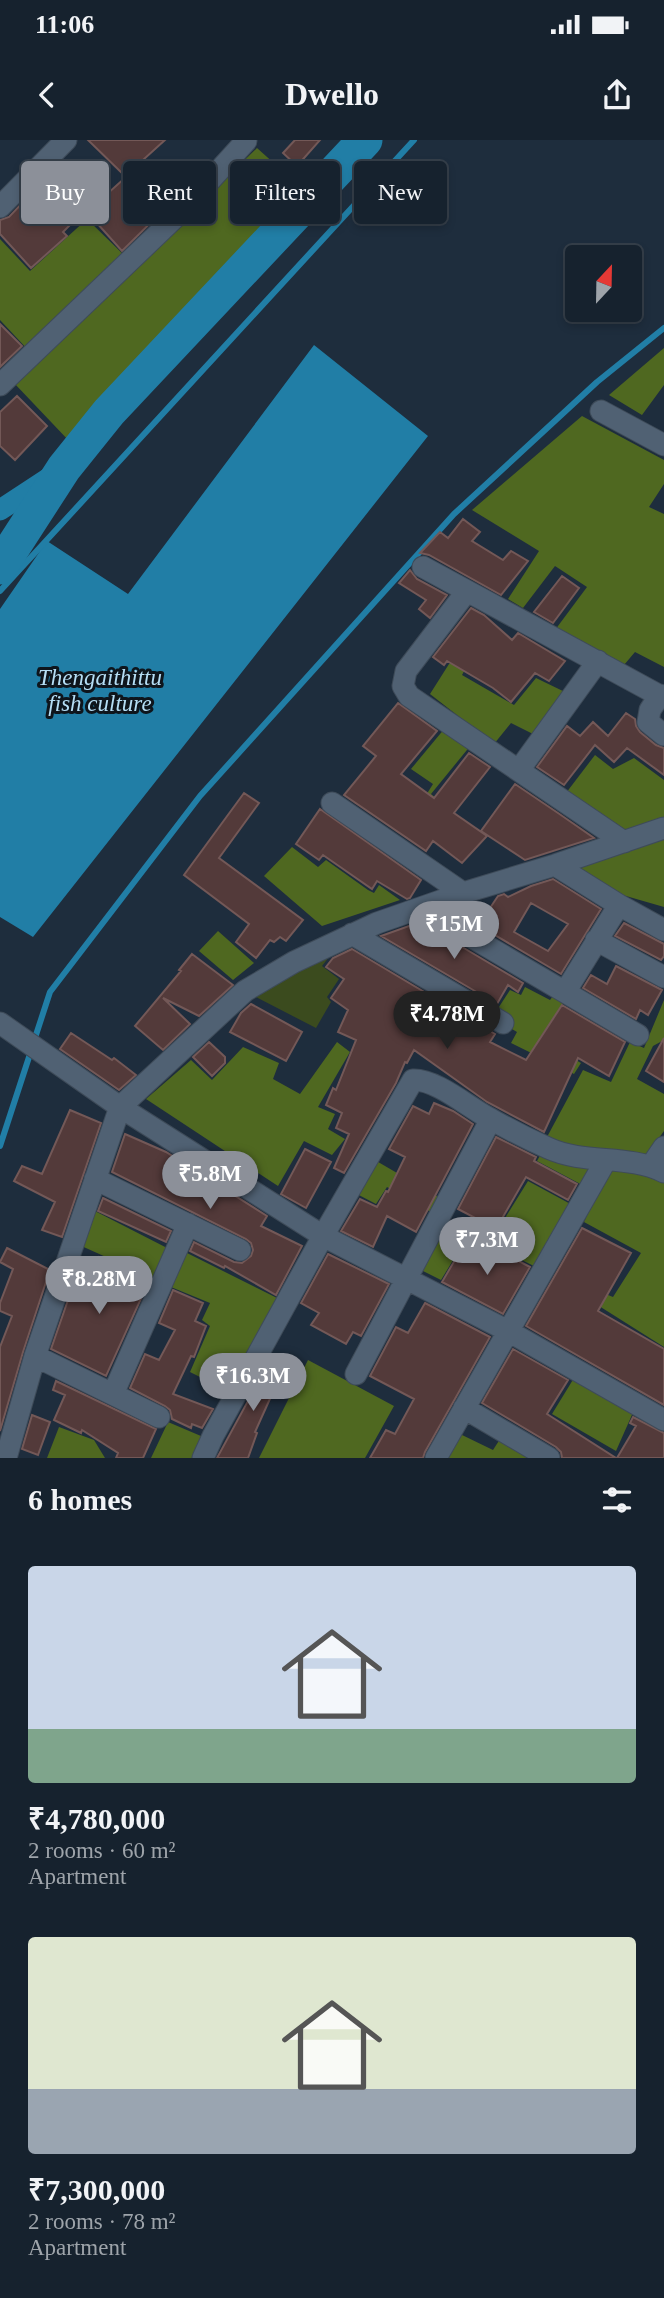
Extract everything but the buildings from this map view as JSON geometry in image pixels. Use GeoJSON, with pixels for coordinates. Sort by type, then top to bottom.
{"type":"FeatureCollection","features":[{"type":"Feature","properties":{"kind":"street"},"geometry":{"type":"LineString","coordinates":[[0,207],[66,140]]}},
{"type":"Feature","properties":{"kind":"street"},"geometry":{"type":"LineString","coordinates":[[0,385],[185,208],[246,141]]}},
{"type":"Feature","properties":{"kind":"street"},"geometry":{"type":"LineString","coordinates":[[601,411],[664,445]]}},
{"type":"Feature","properties":{"kind":"street"},"geometry":{"type":"LineString","coordinates":[[422,567],[662,696],[650,710],[648,722],[664,735]]}},
{"type":"Feature","properties":{"kind":"street"},"geometry":{"type":"LineString","coordinates":[[467,591],[406,671],[403,686],[409,696],[624,842]]}},
{"type":"Feature","properties":{"kind":"street"},"geometry":{"type":"LineString","coordinates":[[519,770],[598,662]]}},
{"type":"Feature","properties":{"kind":"street"},"geometry":{"type":"LineString","coordinates":[[332,803],[463,892]]}},
{"type":"Feature","properties":{"kind":"street"},"geometry":{"type":"LineString","coordinates":[[6,1458],[35,1356],[120,1107],[245,991],[294,962],[352,934],[463,892],[555,865],[664,828]]}},
{"type":"Feature","properties":{"kind":"street"},"geometry":{"type":"LineString","coordinates":[[555,865],[664,930]]}},
{"type":"Feature","properties":{"kind":"street"},"geometry":{"type":"LineString","coordinates":[[565,992],[619,905]]}},
{"type":"Feature","properties":{"kind":"street"},"geometry":{"type":"LineString","coordinates":[[422,908],[638,1035]]}},
{"type":"Feature","properties":{"kind":"street"},"geometry":{"type":"LineString","coordinates":[[352,934],[503,1023]]}},
{"type":"Feature","properties":{"kind":"street"},"geometry":{"type":"LineString","coordinates":[[596,940],[664,977]]}},
{"type":"Feature","properties":{"kind":"street"},"geometry":{"type":"LineString","coordinates":[[0,1023],[120,1107],[323,1236],[508,1331],[664,1420]]}},
{"type":"Feature","properties":{"kind":"street"},"geometry":{"type":"LineString","coordinates":[[203,1458],[323,1236],[413,1080],[427,1081],[491,1119],[550,1149],[596,1160],[658,1169],[664,1147]]}},
{"type":"Feature","properties":{"kind":"street"},"geometry":{"type":"LineString","coordinates":[[356,1374],[491,1119]]}},
{"type":"Feature","properties":{"kind":"street"},"geometry":{"type":"LineString","coordinates":[[436,1458],[606,1160]]}},
{"type":"Feature","properties":{"kind":"street"},"geometry":{"type":"LineString","coordinates":[[95,1179],[240,1250]]}},
{"type":"Feature","properties":{"kind":"street"},"geometry":{"type":"LineString","coordinates":[[113,1394],[188,1224]]}},
{"type":"Feature","properties":{"kind":"street"},"geometry":{"type":"LineString","coordinates":[[35,1356],[159,1417]]}},
{"type":"Feature","properties":{"kind":"street"},"geometry":{"type":"LineString","coordinates":[[464,1408],[549,1458]]}},
{"type":"Feature","properties":{"kind":"green space"},"geometry":{"type":"Polygon","coordinates":[[[257,148],[272,161],[244,161],[257,148]]]}},
{"type":"Feature","properties":{"kind":"green space"},"geometry":{"type":"Polygon","coordinates":[[[230,174],[230,224],[274,224],[71,443],[14,383],[178,224],[216,224],[216,188],[230,174]]]}},
{"type":"Feature","properties":{"kind":"green space"},"geometry":{"type":"Polygon","coordinates":[[[82,224],[92,224],[127,258],[30,352],[0,320],[0,239],[30,271],[82,224]]]}},
{"type":"Feature","properties":{"kind":"green space"},"geometry":{"type":"Polygon","coordinates":[[[664,348],[664,385],[642,415],[609,395],[664,348]]]}},
{"type":"Feature","properties":{"kind":"green space"},"geometry":{"type":"Polygon","coordinates":[[[582,416],[664,460],[664,484],[649,507],[664,514],[664,667],[635,652],[624,665],[555,630],[587,587],[555,566],[523,608],[508,599],[539,551],[472,510],[582,416]]]}},
{"type":"Feature","properties":{"kind":"green space"},"geometry":{"type":"Polygon","coordinates":[[[464,658],[470,660],[462,675],[514,705],[536,678],[567,693],[535,735],[511,723],[494,744],[430,694],[449,664],[464,658]]]}},
{"type":"Feature","properties":{"kind":"green space"},"geometry":{"type":"Polygon","coordinates":[[[445,728],[471,745],[431,794],[447,808],[408,824],[433,784],[411,769],[445,728]]]}},
{"type":"Feature","properties":{"kind":"green space"},"geometry":{"type":"Polygon","coordinates":[[[595,755],[613,769],[634,758],[664,780],[664,821],[625,833],[566,793],[595,755]]]}},
{"type":"Feature","properties":{"kind":"green space"},"geometry":{"type":"Polygon","coordinates":[[[664,832],[664,907],[619,894],[572,865],[664,832]]]}},
{"type":"Feature","properties":{"kind":"green space"},"geometry":{"type":"Polygon","coordinates":[[[292,847],[318,867],[326,860],[368,890],[374,893],[379,885],[400,900],[322,926],[264,876],[292,847]]]}},
{"type":"Feature","properties":{"kind":"green space"},"geometry":{"type":"Polygon","coordinates":[[[218,931],[254,963],[233,980],[199,951],[218,931]]]}},
{"type":"Feature","properties":{"kind":"green space"},"geometry":{"type":"Polygon","coordinates":[[[333,952],[322,966],[339,979],[327,997],[331,1002],[316,1028],[252,995],[333,952]]]}},
{"type":"Feature","properties":{"kind":"green space"},"geometry":{"type":"Polygon","coordinates":[[[525,987],[550,1000],[556,992],[566,999],[539,1039],[581,1063],[574,1074],[511,1043],[517,1032],[505,1025],[495,1013],[510,990],[521,995],[525,987]]]}},
{"type":"Feature","properties":{"kind":"green space"},"geometry":{"type":"Polygon","coordinates":[[[664,1000],[664,1040],[653,1046],[637,1079],[664,1094],[664,1131],[645,1157],[579,1149],[547,1137],[583,1070],[611,1082],[630,1042],[644,1048],[664,1000]]]}},
{"type":"Feature","properties":{"kind":"green space"},"geometry":{"type":"Polygon","coordinates":[[[337,1042],[350,1052],[318,1107],[335,1114],[328,1129],[345,1139],[332,1155],[304,1141],[278,1186],[146,1099],[191,1060],[212,1080],[243,1047],[279,1063],[273,1079],[300,1094],[337,1042]]]}},
{"type":"Feature","properties":{"kind":"green space"},"geometry":{"type":"Polygon","coordinates":[[[543,1150],[591,1165],[586,1187],[537,1161],[543,1150]]]}},
{"type":"Feature","properties":{"kind":"green space"},"geometry":{"type":"Polygon","coordinates":[[[373,1159],[440,1198],[431,1212],[387,1187],[376,1204],[355,1193],[373,1159]]]}},
{"type":"Feature","properties":{"kind":"green space"},"geometry":{"type":"Polygon","coordinates":[[[608,1169],[648,1174],[664,1182],[664,1347],[588,1299],[593,1289],[613,1297],[641,1253],[584,1222],[608,1169]]]}},
{"type":"Feature","properties":{"kind":"green space"},"geometry":{"type":"Polygon","coordinates":[[[528,1181],[576,1207],[538,1268],[489,1244],[528,1181]]]}},
{"type":"Feature","properties":{"kind":"green space"},"geometry":{"type":"Polygon","coordinates":[[[89,1208],[171,1250],[157,1280],[77,1244],[89,1208]]]}},
{"type":"Feature","properties":{"kind":"green space"},"geometry":{"type":"Polygon","coordinates":[[[443,1220],[483,1241],[476,1254],[461,1247],[441,1280],[421,1270],[443,1220]]]}},
{"type":"Feature","properties":{"kind":"green space"},"geometry":{"type":"Polygon","coordinates":[[[181,1250],[281,1300],[230,1392],[190,1372],[210,1326],[202,1320],[210,1303],[166,1285],[181,1250]]]}},
{"type":"Feature","properties":{"kind":"green space"},"geometry":{"type":"Polygon","coordinates":[[[308,1360],[394,1406],[365,1458],[259,1458],[308,1360]]]}},
{"type":"Feature","properties":{"kind":"green space"},"geometry":{"type":"Polygon","coordinates":[[[574,1378],[635,1408],[616,1451],[552,1414],[574,1378]]]}},
{"type":"Feature","properties":{"kind":"green space"},"geometry":{"type":"Polygon","coordinates":[[[168,1422],[208,1439],[199,1458],[151,1458],[168,1422]]]}},
{"type":"Feature","properties":{"kind":"green space"},"geometry":{"type":"Polygon","coordinates":[[[59,1427],[94,1440],[105,1458],[47,1458],[59,1427]]]}},
{"type":"Feature","properties":{"kind":"green space"},"geometry":{"type":"Polygon","coordinates":[[[460,1434],[493,1450],[502,1436],[539,1458],[443,1458],[460,1434]]]}},
{"type":"Feature","properties":{"kind":"water","name":"Thengaithittu fish culture"},"geometry":{"type":"Polygon","coordinates":[[[314,345],[428,436],[33,937],[0,917],[0,609],[47,541],[128,594],[314,345]]]}},
{"type":"Feature","properties":{"kind":"waterway"},"geometry":{"type":"LineString","coordinates":[[0,567],[64,468],[109,412],[365,140]]}},
{"type":"Feature","properties":{"kind":"waterway"},"geometry":{"type":"LineString","coordinates":[[0,591],[414,140]]}},
{"type":"Feature","properties":{"kind":"waterway"},"geometry":{"type":"LineString","coordinates":[[34,1041],[50,992],[200,796],[454,514],[597,382],[664,328]]}},
{"type":"Feature","properties":{"kind":"waterway"},"geometry":{"type":"LineString","coordinates":[[0,510],[64,468]]}},
{"type":"Feature","properties":{"kind":"waterway"},"geometry":{"type":"LineString","coordinates":[[0,1146],[31,1051]]}}]}
